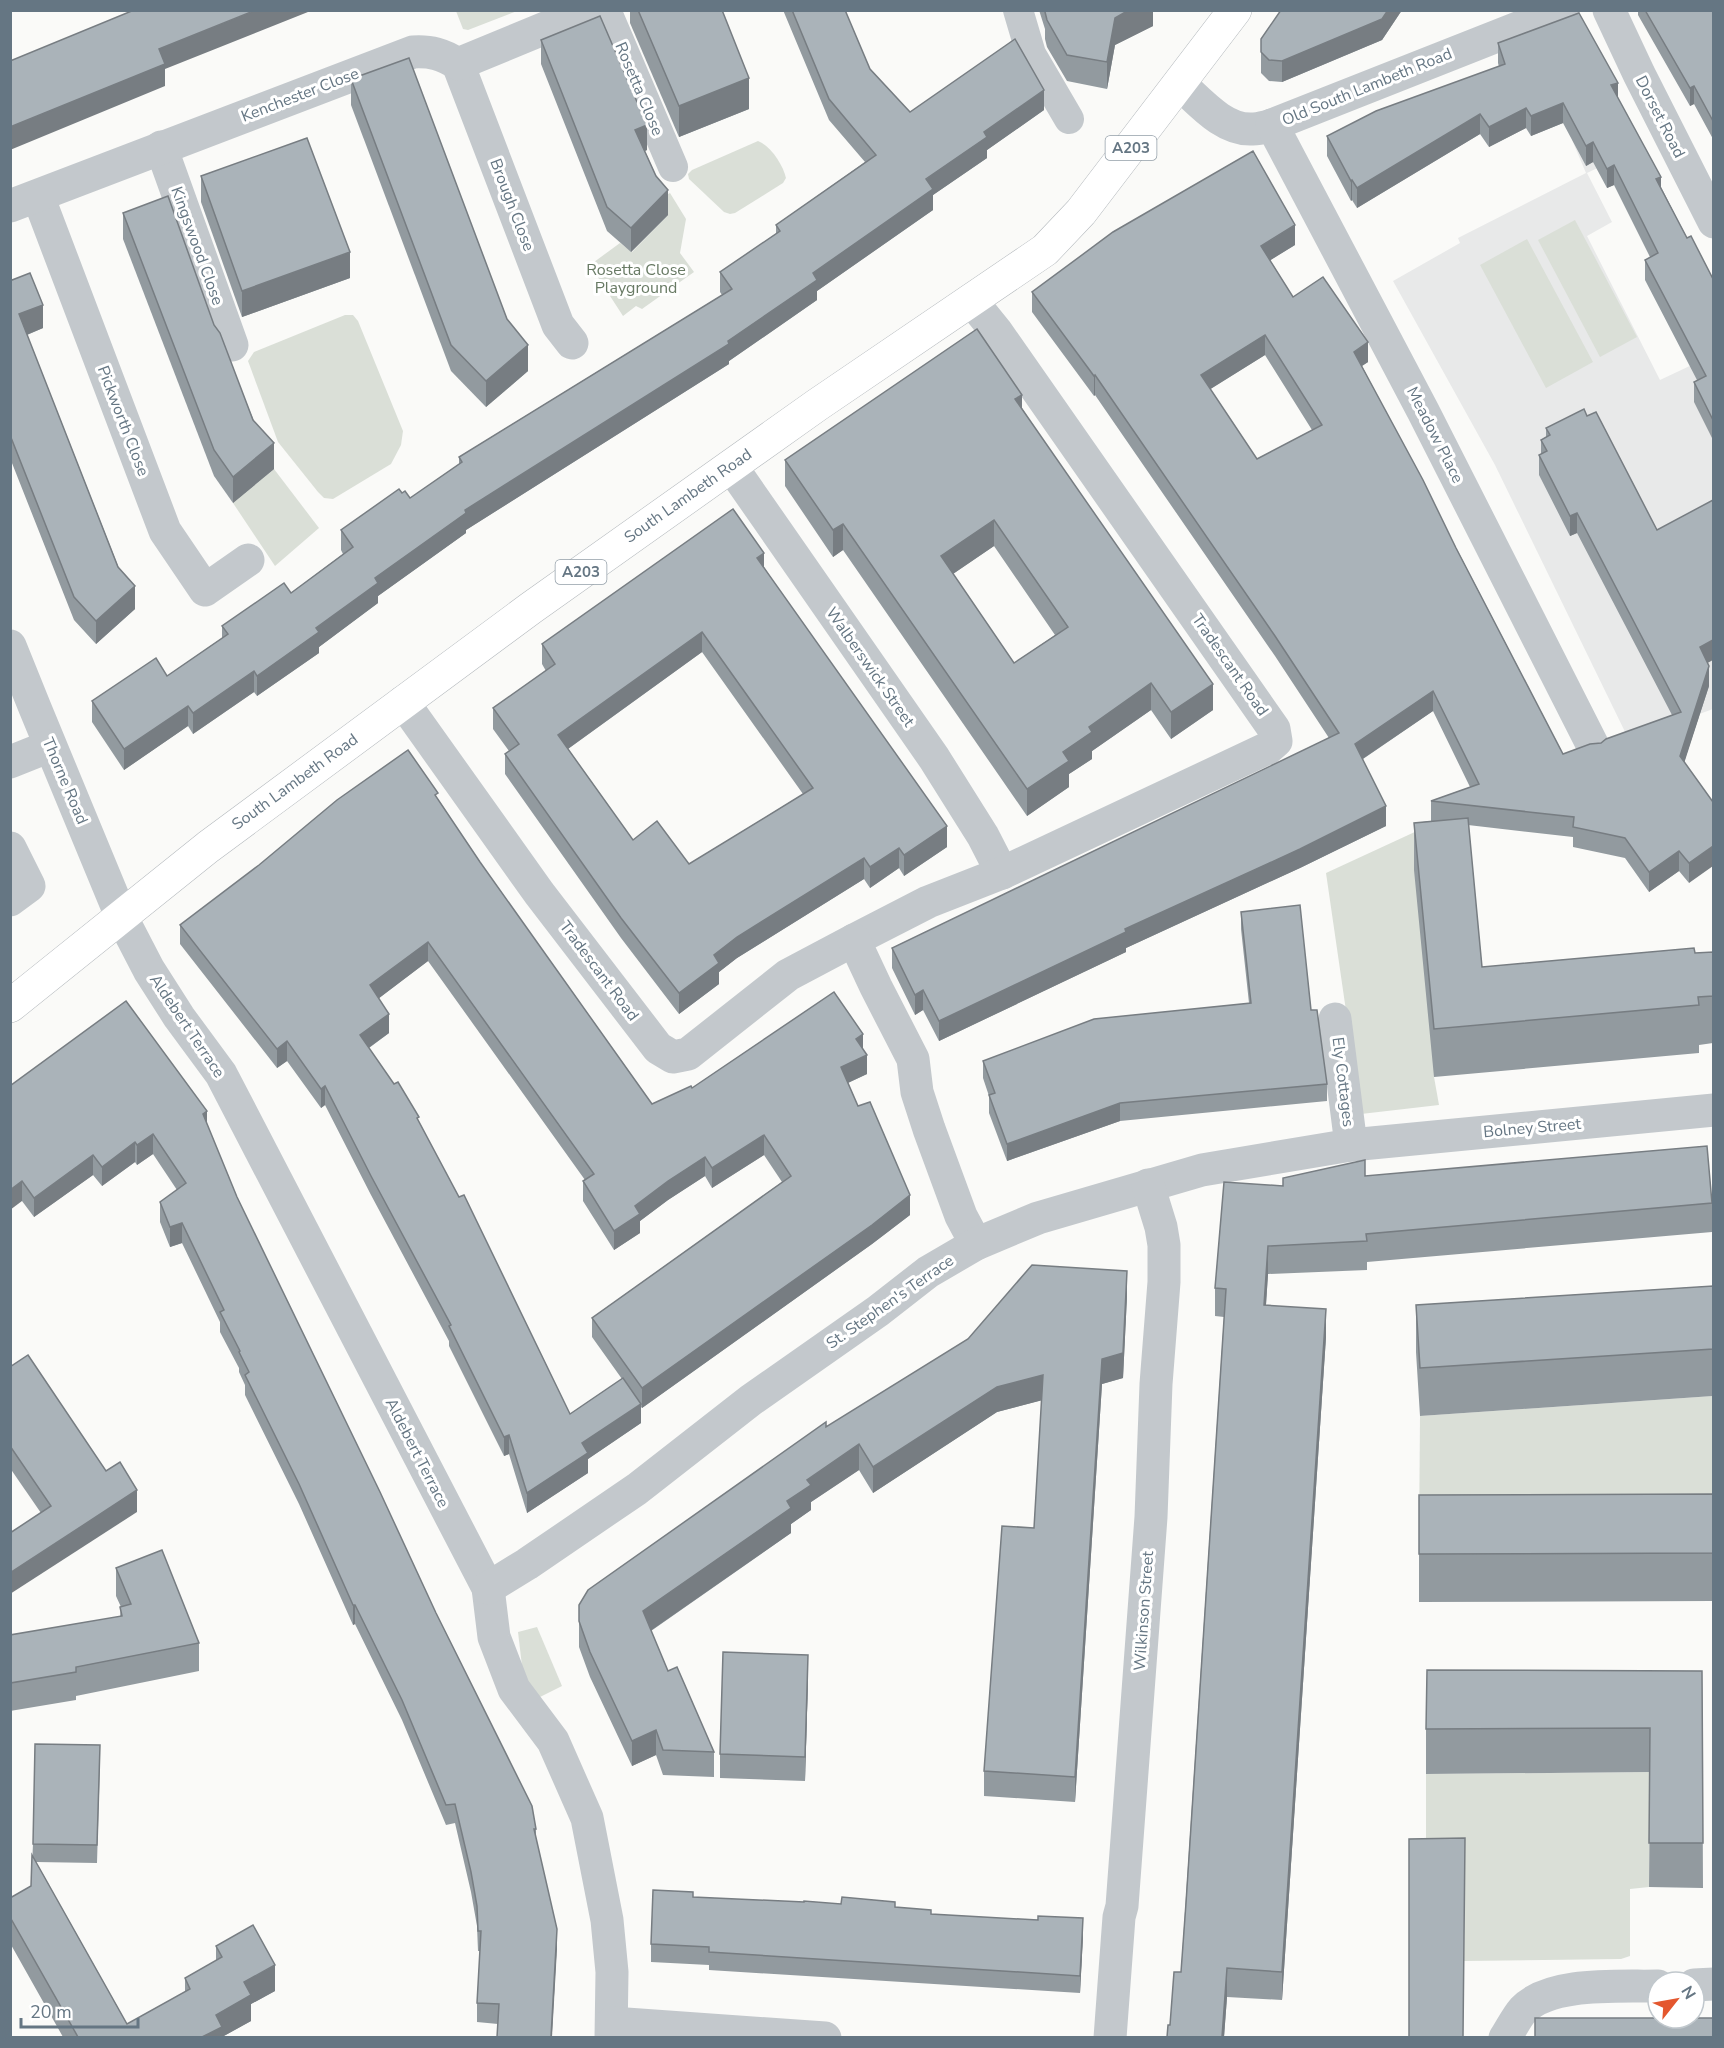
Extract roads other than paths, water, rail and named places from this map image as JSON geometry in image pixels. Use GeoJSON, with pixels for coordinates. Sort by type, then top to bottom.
{"type":"FeatureCollection","features":[{"type":"Feature","properties":{"kind":"highway","name":"South Lambeth Road"},"geometry":{"type":"LineString","coordinates":[[10,1006],[208,847],[531,608],[731,466],[1045,250],[1081,212],[1235,10]]}},
{"type":"Feature","properties":{"kind":"street"},"geometry":{"type":"LineString","coordinates":[[458,64],[589,10]]}},
{"type":"Feature","properties":{"kind":"street","name":"Rosetta Close"},"geometry":{"type":"LineString","coordinates":[[606,10],[673,167]]}},
{"type":"Feature","properties":{"kind":"street"},"geometry":{"type":"LineString","coordinates":[[1018,10],[1031,54],[1069,119]]}},
{"type":"Feature","properties":{"kind":"street","name":"Old South Lambeth Road"},"geometry":{"type":"LineString","coordinates":[[1180,84],[1219,119],[1239,128],[1252,129],[1272,125],[1563,10]]}},
{"type":"Feature","properties":{"kind":"street","name":"Dorset Road"},"geometry":{"type":"LineString","coordinates":[[1609,10],[1713,222]]}},
{"type":"Feature","properties":{"kind":"street","name":"Kenchester Close"},"geometry":{"type":"LineString","coordinates":[[24,201],[413,52],[432,51],[458,64]]}},
{"type":"Feature","properties":{"kind":"street","name":"Brough Close"},"geometry":{"type":"LineString","coordinates":[[458,64],[558,325],[572,343]]}},
{"type":"Feature","properties":{"kind":"street","name":"Meadow Place"},"geometry":{"type":"LineString","coordinates":[[1272,125],[1423,411],[1593,746]]}},
{"type":"Feature","properties":{"kind":"street","name":"Kingswood Close"},"geometry":{"type":"LineString","coordinates":[[161,147],[232,345]]}},
{"type":"Feature","properties":{"kind":"street","name":"Pickworth Close"},"geometry":{"type":"LineString","coordinates":[[24,201],[165,531],[205,590],[248,560]]}},
{"type":"Feature","properties":{"kind":"street","name":"Tradescant Road"},"geometry":{"type":"LineString","coordinates":[[403,702],[539,893],[658,1048],[673,1057],[688,1054],[789,975],[854,939],[928,902],[1002,873],[1268,748],[1276,741],[1275,729],[996,331],[971,300]]}},
{"type":"Feature","properties":{"kind":"street","name":"Walberswick Street"},"geometry":{"type":"LineString","coordinates":[[731,466],[934,758],[983,836],[1002,873]]}},
{"type":"Feature","properties":{"kind":"street","name":"Thorne Road"},"geometry":{"type":"LineString","coordinates":[[10,646],[121,916]]}},
{"type":"Feature","properties":{"kind":"street"},"geometry":{"type":"LineString","coordinates":[[10,762],[50,746]]}},
{"type":"Feature","properties":{"kind":"street"},"geometry":{"type":"LineString","coordinates":[[10,848],[29,886],[10,900]]}},
{"type":"Feature","properties":{"kind":"street","name":"Aldebert Terrace"},"geometry":{"type":"LineString","coordinates":[[121,916],[149,970],[179,1017],[221,1074],[488,1588],[494,1637],[514,1689],[553,1741],[587,1818],[607,1920],[612,1972],[611,2030]]}},
{"type":"Feature","properties":{"kind":"street"},"geometry":{"type":"LineString","coordinates":[[854,939],[913,1059],[917,1092],[929,1129],[961,1216],[976,1244]]}},
{"type":"Feature","properties":{"kind":"street","name":"Ely Cottages"},"geometry":{"type":"LineString","coordinates":[[1335,1018],[1351,1144]]}},
{"type":"Feature","properties":{"kind":"street","name":"Bolney Street"},"geometry":{"type":"LineString","coordinates":[[1351,1144],[1713,1110]]}},
{"type":"Feature","properties":{"kind":"street","name":"St. Stephen's Terrace"},"geometry":{"type":"LineString","coordinates":[[488,1588],[637,1489],[752,1400],[878,1311],[928,1272],[976,1244],[1038,1218],[1202,1170],[1351,1144]]}},
{"type":"Feature","properties":{"kind":"street","name":"Wilkinson Street"},"geometry":{"type":"LineString","coordinates":[[1110,2037],[1149,1540],[1156,1384],[1164,1282],[1164,1245],[1148,1185]]}},
{"type":"Feature","properties":{"kind":"street"},"geometry":{"type":"LineString","coordinates":[[1505,2037],[1524,2009],[1542,1996],[1566,1989],[1646,1986]]}},
{"type":"Feature","properties":{"kind":"street"},"geometry":{"type":"LineString","coordinates":[[611,2030],[825,2037]]}},
{"type":"Feature","properties":{"kind":"park label","name":"Rosetta Close Playground"},"geometry":{"type":"Point","coordinates":[636,279]}}]}
